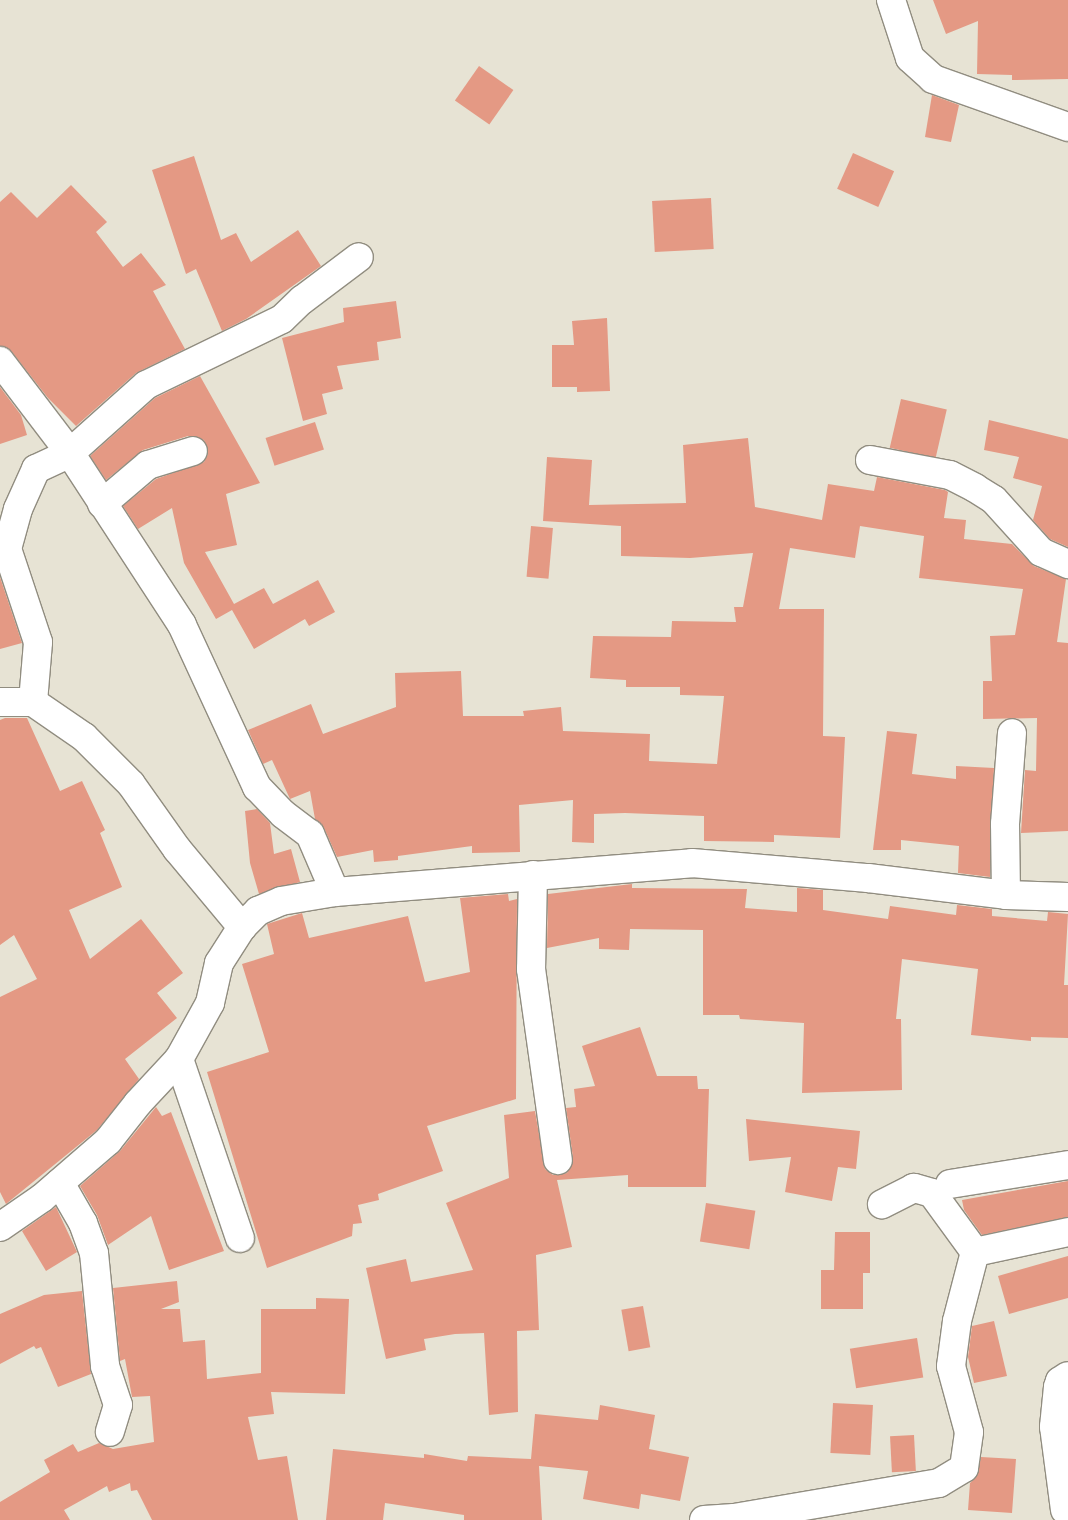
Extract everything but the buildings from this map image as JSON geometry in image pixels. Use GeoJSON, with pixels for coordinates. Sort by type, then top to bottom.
{"type":"FeatureCollection","features":[{"type":"Feature","properties":{"kind":"street"},"geometry":{"type":"LineString","coordinates":[[891,0],[910,58],[933,79],[1068,128]]}},
{"type":"Feature","properties":{"kind":"street"},"geometry":{"type":"LineString","coordinates":[[33,702],[38,642],[7,549],[18,509],[36,469],[70,453],[146,385],[282,319],[302,300],[359,258]]}},
{"type":"Feature","properties":{"kind":"street"},"geometry":{"type":"LineString","coordinates":[[0,361],[70,453],[182,625],[257,787],[283,814],[310,834],[335,892]]}},
{"type":"Feature","properties":{"kind":"street"},"geometry":{"type":"LineString","coordinates":[[102,504],[148,465],[193,451]]}},
{"type":"Feature","properties":{"kind":"street"},"geometry":{"type":"LineString","coordinates":[[870,460],[950,475],[975,488],[994,500],[1042,552],[1068,564]]}},
{"type":"Feature","properties":{"kind":"street"},"geometry":{"type":"LineString","coordinates":[[0,702],[33,702],[84,737],[130,784],[177,849],[242,927]]}},
{"type":"Feature","properties":{"kind":"street"},"geometry":{"type":"LineString","coordinates":[[1006,895],[1005,824],[1012,733]]}},
{"type":"Feature","properties":{"kind":"street"},"geometry":{"type":"LineString","coordinates":[[0,1227],[60,1183],[108,1141],[138,1102],[179,1059],[210,1003],[219,963],[242,927],[258,911],[281,901],[335,892],[692,863],[868,878],[1006,895],[1068,897]]}},
{"type":"Feature","properties":{"kind":"street"},"geometry":{"type":"LineString","coordinates":[[533,876],[531,969],[558,1160]]}},
{"type":"Feature","properties":{"kind":"street"},"geometry":{"type":"LineString","coordinates":[[179,1059],[240,1238]]}},
{"type":"Feature","properties":{"kind":"street"},"geometry":{"type":"LineString","coordinates":[[950,1184],[1068,1165]]}},
{"type":"Feature","properties":{"kind":"street"},"geometry":{"type":"LineString","coordinates":[[60,1183],[83,1224],[94,1253],[104,1366],[118,1405],[110,1432]]}},
{"type":"Feature","properties":{"kind":"street"},"geometry":{"type":"LineString","coordinates":[[704,1520],[734,1519],[939,1483],[964,1468],[969,1432],[951,1366],[957,1322],[974,1252],[932,1193],[914,1188],[882,1204]]}},
{"type":"Feature","properties":{"kind":"street"},"geometry":{"type":"LineString","coordinates":[[974,1252],[1068,1232]]}},
{"type":"Feature","properties":{"kind":"street"},"geometry":{"type":"LineString","coordinates":[[1066,1510],[1054,1427],[1058,1387],[1060,1381],[1068,1376]]}}]}
